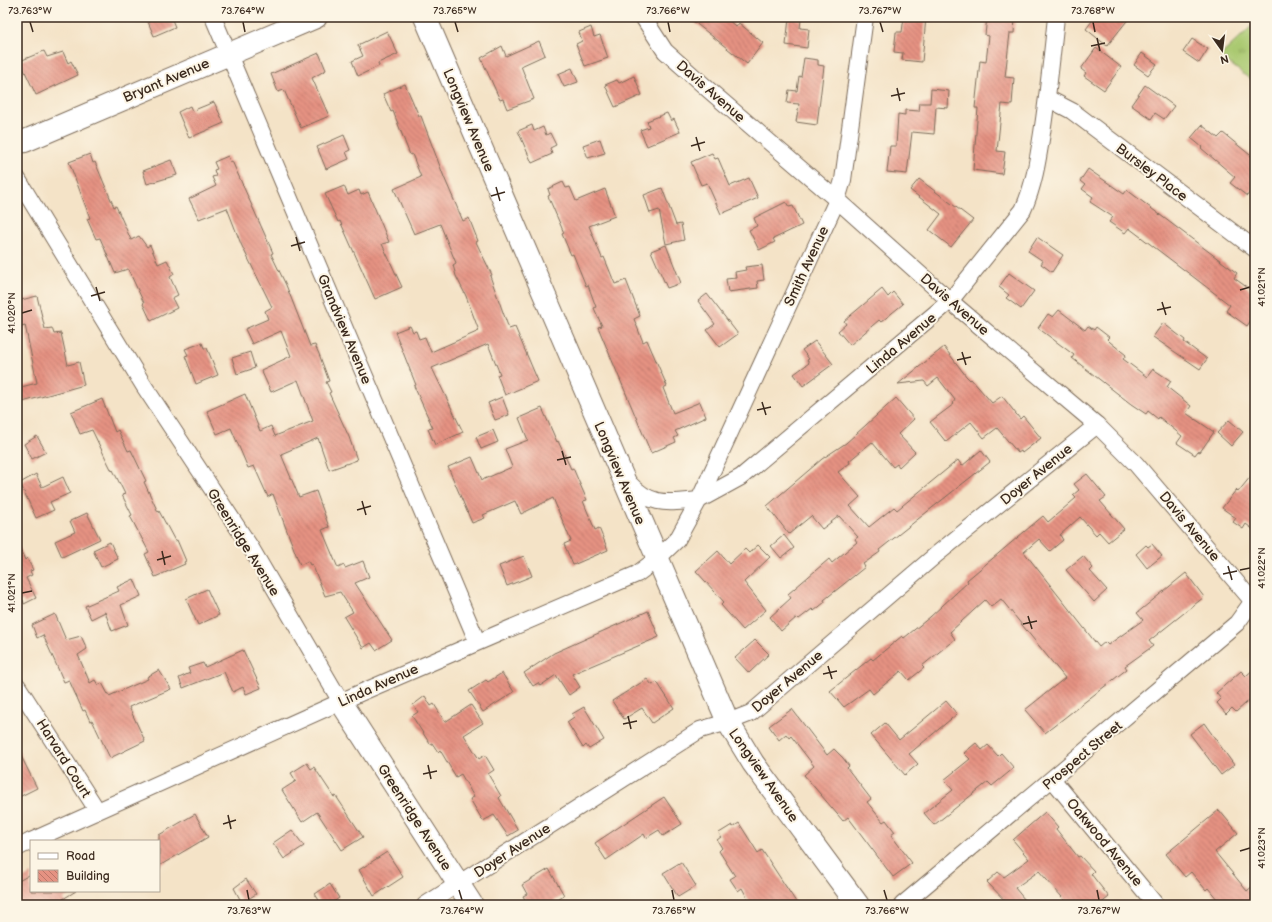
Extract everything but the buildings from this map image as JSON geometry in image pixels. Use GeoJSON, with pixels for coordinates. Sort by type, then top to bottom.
{"type":"FeatureCollection","features":[{"type":"Feature","properties":{"kind":"street","name":"Grandview Avenue"},"geometry":{"type":"LineString","coordinates":[[213,17],[477,641]]}},
{"type":"Feature","properties":{"kind":"street","name":"Bryant Avenue"},"geometry":{"type":"LineString","coordinates":[[17,142],[25,140],[316,17]]}},
{"type":"Feature","properties":{"kind":"street","name":"Longview Avenue"},"geometry":{"type":"LineString","coordinates":[[425,17],[657,560],[728,722],[753,763],[858,905]]}},
{"type":"Feature","properties":{"kind":"street","name":"Davis Avenue"},"geometry":{"type":"LineString","coordinates":[[643,17],[665,51],[950,300],[1098,425],[1136,464],[1254,601]]}},
{"type":"Feature","properties":{"kind":"street","name":"Smith Avenue"},"geometry":{"type":"LineString","coordinates":[[699,500],[836,200],[843,180],[865,17]]}},
{"type":"Feature","properties":{"kind":"street","name":"Linda Avenue"},"geometry":{"type":"LineString","coordinates":[[619,471],[640,494],[648,498],[673,502],[699,500],[741,477],[950,300],[1023,210],[1028,198],[1034,174],[1047,98],[1056,17]]}},
{"type":"Feature","properties":{"kind":"street","name":"Bursley Place"},"geometry":{"type":"LineString","coordinates":[[1047,98],[1072,110],[1255,249]]}},
{"type":"Feature","properties":{"kind":"street","name":"Greenridge Avenue"},"geometry":{"type":"LineString","coordinates":[[17,178],[144,386],[251,548],[341,702],[472,905]]}},
{"type":"Feature","properties":{"kind":"street","name":"Doyer Avenue"},"geometry":{"type":"LineString","coordinates":[[425,905],[700,730],[728,722],[751,713],[937,554],[1098,425]]}},
{"type":"Feature","properties":{"kind":"street","name":"Linda Avenue"},"geometry":{"type":"LineString","coordinates":[[33,840],[97,810],[477,641],[637,574],[657,560],[677,540],[699,500]]}},
{"type":"Feature","properties":{"kind":"street","name":"Prospect Street"},"geometry":{"type":"LineString","coordinates":[[902,905],[1053,780],[1237,624],[1254,601]]}},
{"type":"Feature","properties":{"kind":"street","name":"Harvard Court"},"geometry":{"type":"LineString","coordinates":[[17,685],[97,810]]}},
{"type":"Feature","properties":{"kind":"street","name":"Oakwood Avenue"},"geometry":{"type":"LineString","coordinates":[[1053,780],[1156,905]]}},
{"type":"Feature","properties":{"kind":"street","name":"Linda Avenue"},"geometry":{"type":"LineString","coordinates":[[17,848],[30,842]]}},
{"type":"Feature","properties":{"kind":"green space"},"geometry":{"type":"Polygon","coordinates":[[[1255,23],[1255,83],[1220,56],[1255,23]]]}}]}
